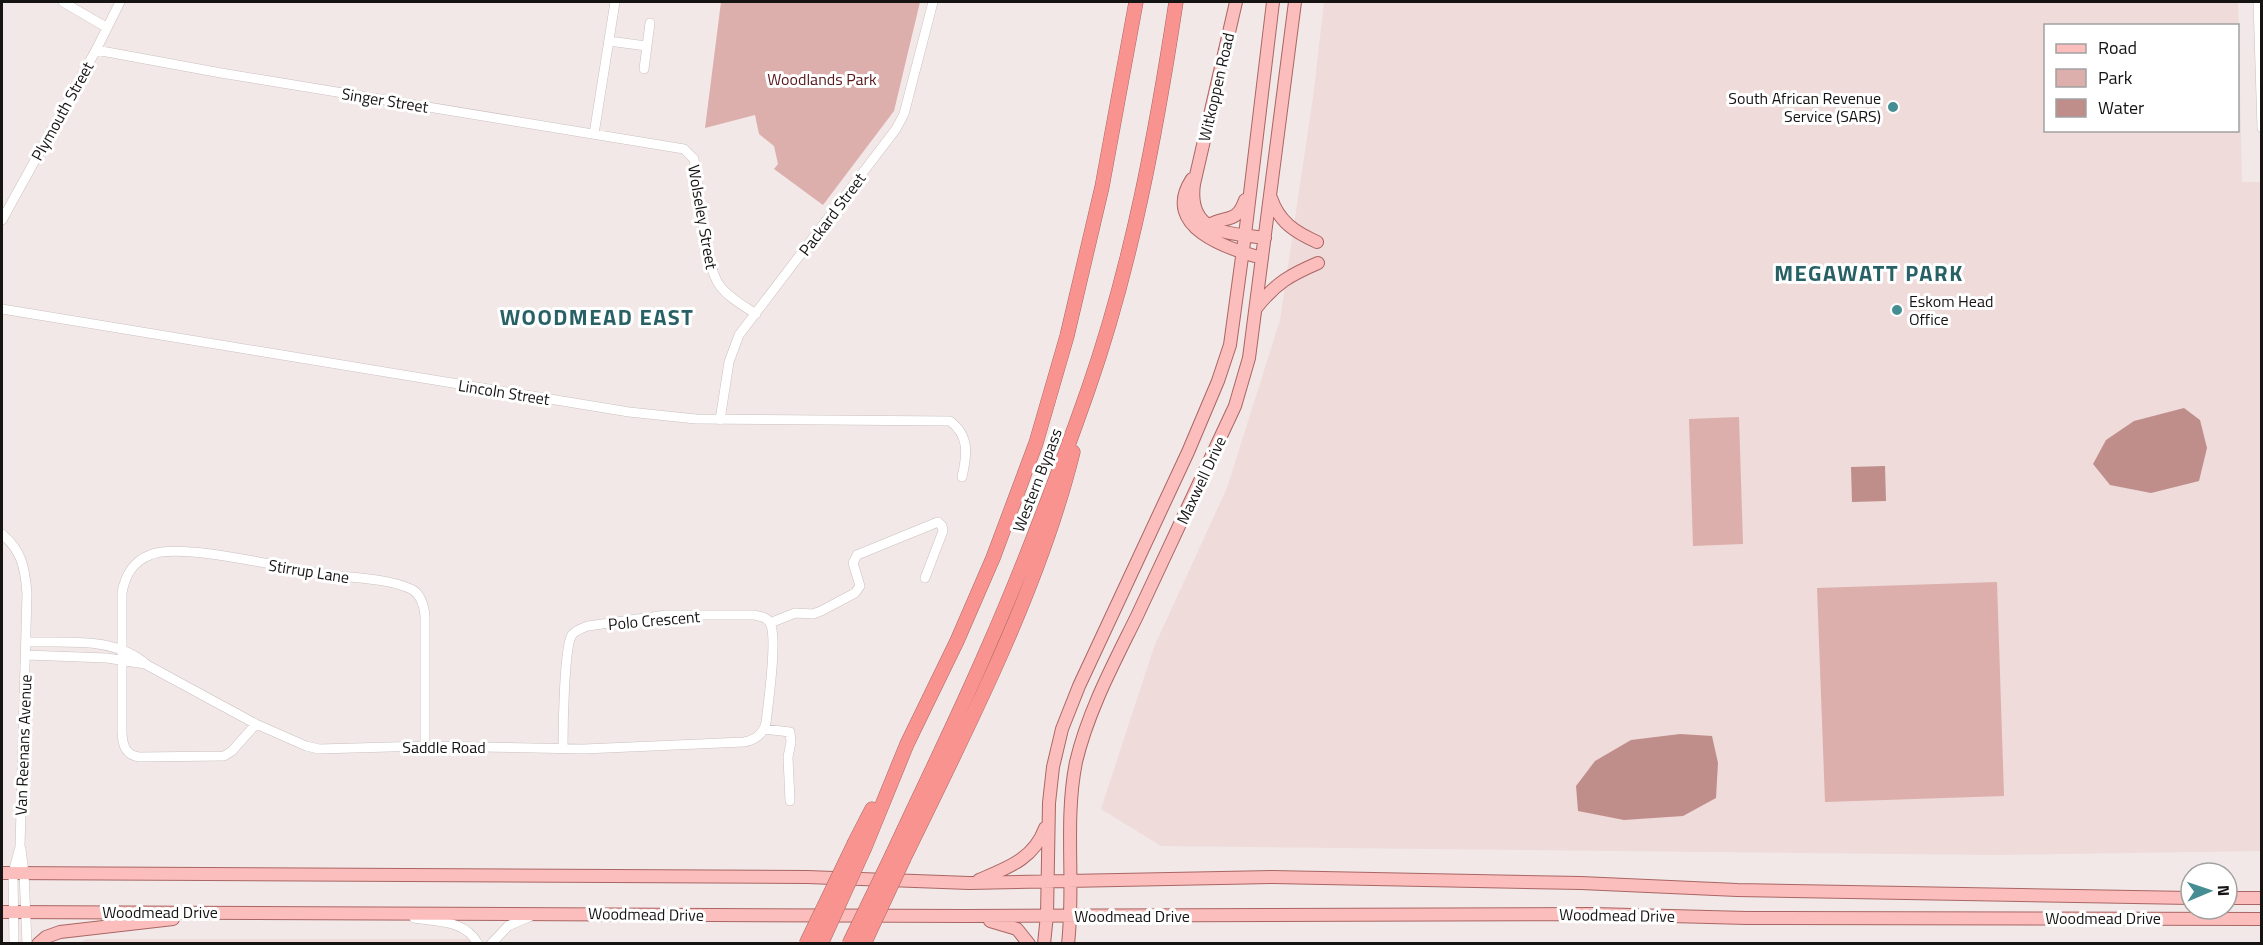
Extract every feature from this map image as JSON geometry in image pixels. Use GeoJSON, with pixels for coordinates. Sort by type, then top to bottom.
{"type":"FeatureCollection","features":[{"type":"Feature","properties":{"kind":"highway","name":"Western Bypass"},"geometry":{"type":"LineString","coordinates":[[821,944],[860,845],[966,621],[993,558],[1036,443],[1067,336],[1102,187],[1136,2]]}},
{"type":"Feature","properties":{"kind":"highway","name":"Western Bypass"},"geometry":{"type":"LineString","coordinates":[[849,944],[898,856],[1021,568],[1089,388],[1142,195],[1159,113],[1176,2]]}},
{"type":"Feature","properties":{"kind":"highway"},"geometry":{"type":"LineString","coordinates":[[806,944],[860,845]]}},
{"type":"Feature","properties":{"kind":"highway"},"geometry":{"type":"LineString","coordinates":[[864,944],[898,856]]}},
{"type":"Feature","properties":{"kind":"main road","name":"Witkoppen Road"},"geometry":{"type":"LineString","coordinates":[[1208,226],[1198,217],[1193,192],[1236,2]]}},
{"type":"Feature","properties":{"kind":"main road","name":"Maxwell Drive"},"geometry":{"type":"LineString","coordinates":[[1044,944],[1047,915],[1049,803],[1056,754],[1072,703],[1188,452],[1221,374],[1231,337],[1273,2]]}},
{"type":"Feature","properties":{"kind":"main road","name":"Maxwell Drive"},"geometry":{"type":"LineString","coordinates":[[1068,944],[1069,813],[1081,742],[1100,692],[1235,406],[1249,358],[1294,2]]}},
{"type":"Feature","properties":{"kind":"main road","name":"Witkoppen Road"},"geometry":{"type":"LineString","coordinates":[[1196,173],[1188,184],[1184,196],[1187,219],[1202,233],[1243,253],[1262,258]]}},
{"type":"Feature","properties":{"kind":"main road"},"geometry":{"type":"LineString","coordinates":[[1208,226],[1238,214],[1251,189]]}},
{"type":"Feature","properties":{"kind":"main road"},"geometry":{"type":"LineString","coordinates":[[1270,194],[1275,209],[1289,227],[1298,234],[1317,242]]}},
{"type":"Feature","properties":{"kind":"main road"},"geometry":{"type":"LineString","coordinates":[[1208,226],[1216,230],[1265,238]]}},
{"type":"Feature","properties":{"kind":"main road"},"geometry":{"type":"LineString","coordinates":[[1256,308],[1276,284],[1291,274],[1318,263]]}},
{"type":"Feature","properties":{"kind":"main road"},"geometry":{"type":"LineString","coordinates":[[969,884],[1012,866],[1034,850],[1045,828],[1049,803]]}},
{"type":"Feature","properties":{"kind":"main road","name":"Woodmead Drive"},"geometry":{"type":"LineString","coordinates":[[13,873],[807,877],[969,884],[1047,880],[1272,877],[1581,883],[1737,890],[2179,898]]}},
{"type":"Feature","properties":{"kind":"main road"},"geometry":{"type":"LineString","coordinates":[[2239,898],[2262,898]]}},
{"type":"Feature","properties":{"kind":"main road","name":"Woodmead Drive"},"geometry":{"type":"LineString","coordinates":[[14,912],[966,916],[1593,914],[1747,918],[2262,919]]}},
{"type":"Feature","properties":{"kind":"main road"},"geometry":{"type":"LineString","coordinates":[[38,944],[46,937],[60,932],[227,913]]}},
{"type":"Feature","properties":{"kind":"main road"},"geometry":{"type":"LineString","coordinates":[[966,916],[1013,927],[1024,936],[1029,944]]}},
{"type":"Feature","properties":{"kind":"street"},"geometry":{"type":"LineString","coordinates":[[63,2],[106,27]]}},
{"type":"Feature","properties":{"kind":"street","name":"Plymouth Street"},"geometry":{"type":"LineString","coordinates":[[2,220],[120,2]]}},
{"type":"Feature","properties":{"kind":"street"},"geometry":{"type":"LineString","coordinates":[[594,134],[615,2]]}},
{"type":"Feature","properties":{"kind":"street","name":"Packard Street"},"geometry":{"type":"LineString","coordinates":[[720,420],[734,345],[896,129],[909,100],[933,2]]}},
{"type":"Feature","properties":{"kind":"street"},"geometry":{"type":"LineString","coordinates":[[2258,2],[2262,128]]}},
{"type":"Feature","properties":{"kind":"street"},"geometry":{"type":"LineString","coordinates":[[644,69],[650,23]]}},
{"type":"Feature","properties":{"kind":"street"},"geometry":{"type":"LineString","coordinates":[[609,41],[646,46]]}},
{"type":"Feature","properties":{"kind":"street","name":"Singer Street"},"geometry":{"type":"LineString","coordinates":[[96,50],[221,73],[675,147]]}},
{"type":"Feature","properties":{"kind":"street","name":"Wolseley Street"},"geometry":{"type":"LineString","coordinates":[[675,147],[688,150],[694,159],[714,277],[731,297],[756,314]]}},
{"type":"Feature","properties":{"kind":"street","name":"Lincoln Street"},"geometry":{"type":"LineString","coordinates":[[2,309],[629,412],[720,420],[950,421],[967,446],[962,477]]}},
{"type":"Feature","properties":{"kind":"street"},"geometry":{"type":"LineString","coordinates":[[790,801],[788,757],[790,732],[762,733],[773,639],[770,623],[795,613],[813,614],[855,593],[860,586],[853,563],[857,555],[938,522],[943,531],[925,578]]}},
{"type":"Feature","properties":{"kind":"street","name":"Van Reenans Avenue"},"geometry":{"type":"LineString","coordinates":[[2,534],[19,552],[26,569],[26,655],[20,847],[13,873],[14,912]]}},
{"type":"Feature","properties":{"kind":"street","name":"Stirrup Lane"},"geometry":{"type":"LineString","coordinates":[[256,724],[232,752],[218,758],[130,755],[123,743],[121,648],[124,582],[130,569],[137,562],[163,551],[203,553],[319,574],[385,582],[410,589],[422,601],[425,616],[426,746]]}},
{"type":"Feature","properties":{"kind":"street","name":"Polo Crescent"},"geometry":{"type":"LineString","coordinates":[[563,748],[563,704],[568,645],[572,634],[588,626],[617,624],[666,615],[754,615],[765,618],[770,623]]}},
{"type":"Feature","properties":{"kind":"street","name":"Saddle Road"},"geometry":{"type":"LineString","coordinates":[[26,642],[89,644],[121,648],[134,654],[147,665],[256,724],[306,746],[320,749],[426,746],[563,748],[744,742],[762,733]]}},
{"type":"Feature","properties":{"kind":"street","name":"Saddle Road"},"geometry":{"type":"LineString","coordinates":[[26,655],[121,660],[147,665]]}},
{"type":"Feature","properties":{"kind":"street"},"geometry":{"type":"LineString","coordinates":[[14,912],[14,944]]}},
{"type":"Feature","properties":{"kind":"street"},"geometry":{"type":"LineString","coordinates":[[14,912],[27,944]]}},
{"type":"Feature","properties":{"kind":"street"},"geometry":{"type":"LineString","coordinates":[[386,914],[455,924],[466,928],[478,944]]}},
{"type":"Feature","properties":{"kind":"street"},"geometry":{"type":"LineString","coordinates":[[491,944],[508,927],[524,918],[542,914]]}},
{"type":"Feature","properties":{"kind":"shaded area"},"geometry":{"type":"Polygon","coordinates":[[[1324,2],[2238,2],[2238,24],[2044,24],[2044,132],[2239,132],[2239,47],[2242,182],[2262,182],[2261,851],[1995,855],[1161,846],[1101,809],[1154,647],[1227,488],[1280,320],[1314,90],[1324,2]]]}},
{"type":"Feature","properties":{"kind":"shaded area"},"geometry":{"type":"Polygon","coordinates":[[[86,939],[481,939],[481,944],[79,944],[86,939]]]}},
{"type":"Feature","properties":{"kind":"green space","name":"Woodlands Park"},"geometry":{"type":"Polygon","coordinates":[[[721,2],[920,2],[894,111],[823,205],[774,169],[778,164],[774,146],[759,134],[755,115],[705,128],[721,2]]]}},
{"type":"Feature","properties":{"kind":"green space"},"geometry":{"type":"Polygon","coordinates":[[[1739,417],[1743,544],[1693,546],[1689,419],[1739,417]]]}},
{"type":"Feature","properties":{"kind":"green space"},"geometry":{"type":"Polygon","coordinates":[[[1997,582],[2004,796],[1825,802],[1817,588],[1997,582]]]}},
{"type":"Feature","properties":{"kind":"water"},"geometry":{"type":"Polygon","coordinates":[[[2184,408],[2200,420],[2207,448],[2199,481],[2151,493],[2110,485],[2093,464],[2106,440],[2134,421],[2184,408]]]}},
{"type":"Feature","properties":{"kind":"water"},"geometry":{"type":"Polygon","coordinates":[[[1885,466],[1886,501],[1852,502],[1851,467],[1885,466]]]}},
{"type":"Feature","properties":{"kind":"water"},"geometry":{"type":"Polygon","coordinates":[[[1680,734],[1712,736],[1718,763],[1716,798],[1683,816],[1624,820],[1578,811],[1576,786],[1595,761],[1631,740],[1680,734]]]}},
{"type":"Feature","properties":{"kind":"place","name":"South African Revenue Service (SARS)"},"geometry":{"type":"Point","coordinates":[1893,107]}},
{"type":"Feature","properties":{"kind":"place","name":"Eskom Head Office"},"geometry":{"type":"Point","coordinates":[1897,310]}},
{"type":"Feature","properties":{"kind":"district","name":"MEGAWATT PARK"},"geometry":{"type":"Point","coordinates":[1869,273]}},
{"type":"Feature","properties":{"kind":"district","name":"WOODMEAD EAST"},"geometry":{"type":"Point","coordinates":[597,317]}}]}
